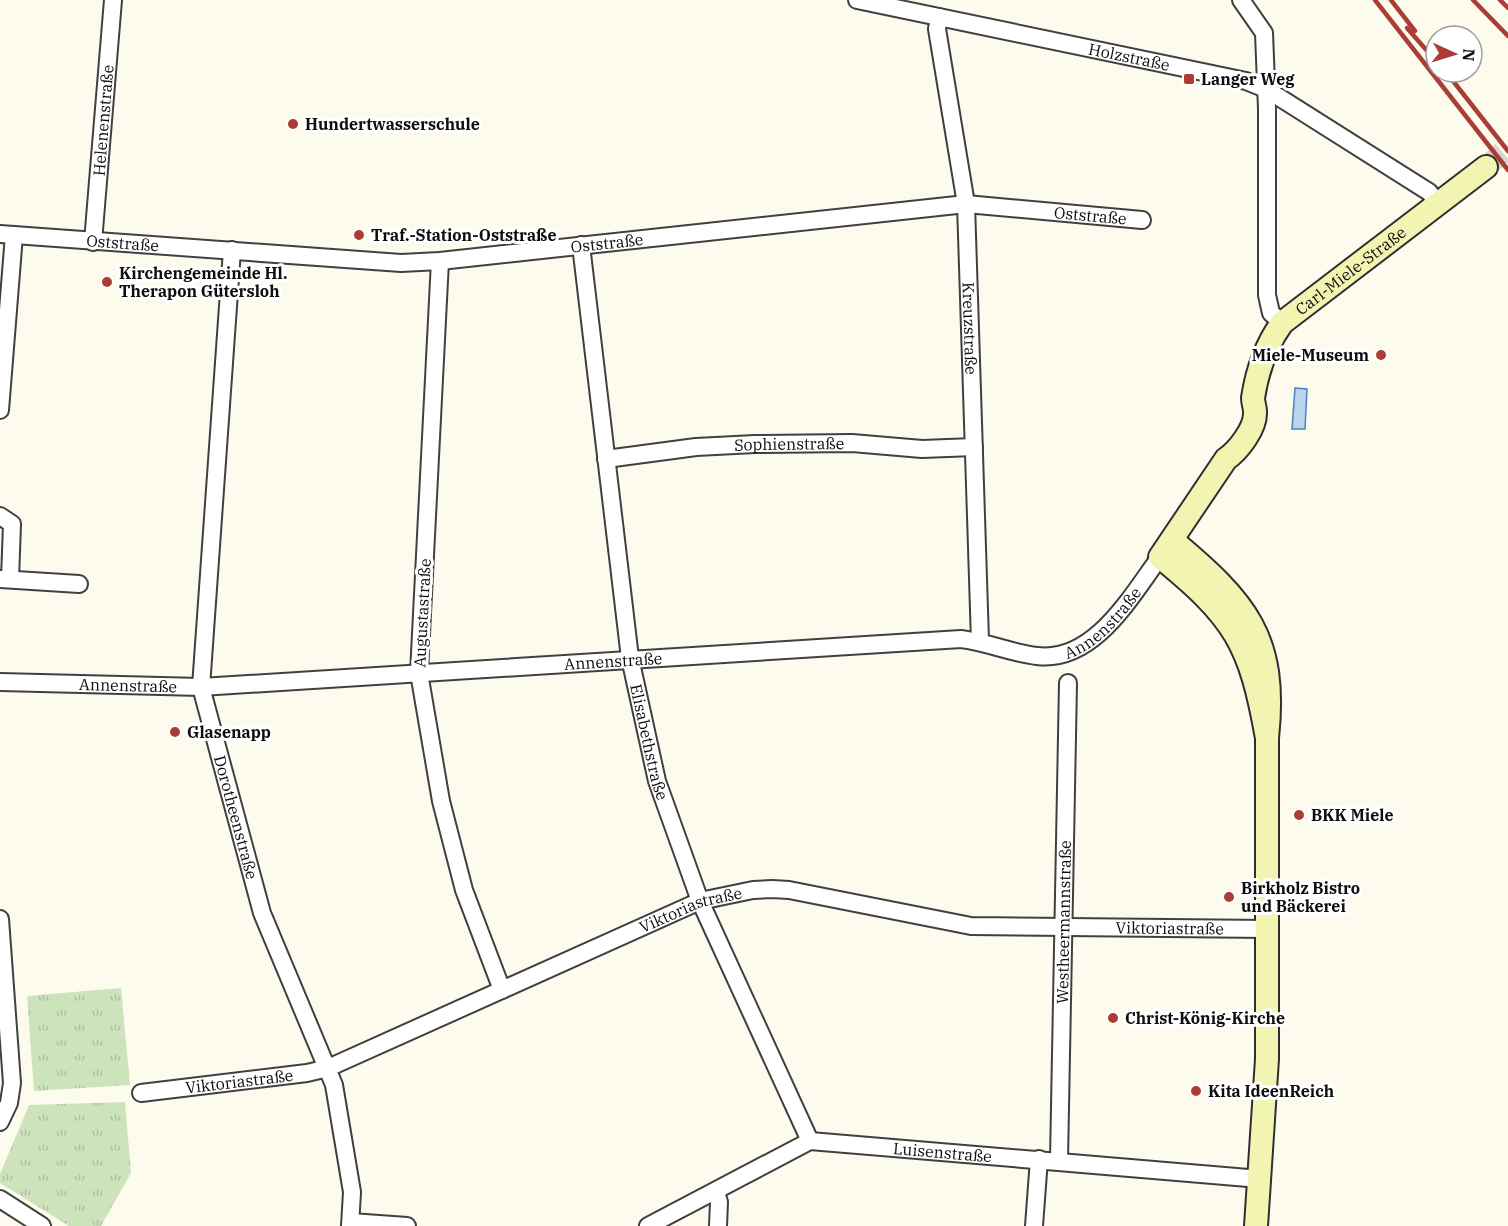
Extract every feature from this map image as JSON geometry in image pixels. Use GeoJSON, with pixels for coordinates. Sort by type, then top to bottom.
{"type":"FeatureCollection","features":[{"type":"Feature","properties":{"kind":"street","name":"Helenenstraße"},"geometry":{"type":"LineString","coordinates":[[93,242],[113,0]]}},
{"type":"Feature","properties":{"kind":"street","name":"Holzstraße"},"geometry":{"type":"LineString","coordinates":[[857,0],[1246,81],[1266,90],[1429,192],[1439,204]]}},
{"type":"Feature","properties":{"kind":"street"},"geometry":{"type":"LineString","coordinates":[[1241,0],[1264,33],[1267,295],[1271,313],[1282,323]]}},
{"type":"Feature","properties":{"kind":"street","name":"Kreuzstraße"},"geometry":{"type":"LineString","coordinates":[[939,17],[937,29],[966,204],[980,641]]}},
{"type":"Feature","properties":{"kind":"street","name":"Carl-Miele-Straße"},"geometry":{"type":"LineString","coordinates":[[1166,549],[1226,459],[1237,452],[1256,414],[1253,400],[1266,350],[1282,323],[1486,168]]}},
{"type":"Feature","properties":{"kind":"street","name":"Oststraße"},"geometry":{"type":"LineString","coordinates":[[7,235],[401,263],[440,261],[966,204],[1142,220]]}},
{"type":"Feature","properties":{"kind":"street"},"geometry":{"type":"LineString","coordinates":[[0,410],[7,235]]}},
{"type":"Feature","properties":{"kind":"street","name":"Elisabethstraße"},"geometry":{"type":"LineString","coordinates":[[580,245],[630,658],[657,781],[700,901],[810,1141]]}},
{"type":"Feature","properties":{"kind":"street","name":"Dorotheenstraße"},"geometry":{"type":"LineString","coordinates":[[232,250],[201,687],[262,913],[334,1086],[352,1192],[351,1224]]}},
{"type":"Feature","properties":{"kind":"street","name":"Augustastraße"},"geometry":{"type":"LineString","coordinates":[[440,261],[419,673],[441,801],[464,890],[502,990]]}},
{"type":"Feature","properties":{"kind":"street","name":"Sophienstraße"},"geometry":{"type":"LineString","coordinates":[[606,459],[696,447],[755,444],[852,443],[922,449],[974,447]]}},
{"type":"Feature","properties":{"kind":"street"},"geometry":{"type":"LineString","coordinates":[[0,516],[12,524],[5,579],[79,584]]}},
{"type":"Feature","properties":{"kind":"street"},"geometry":{"type":"LineString","coordinates":[[1166,549],[1232,595],[1254,628],[1268,667],[1270,707],[1267,738],[1267,1059],[1256,1226]]}},
{"type":"Feature","properties":{"kind":"street","name":"Annenstraße"},"geometry":{"type":"LineString","coordinates":[[0,682],[201,687],[630,658],[961,639],[980,641],[1034,656],[1046,657],[1072,650],[1093,638],[1113,618],[1166,549]]}},
{"type":"Feature","properties":{"kind":"street","name":"Westheermannstraße"},"geometry":{"type":"LineString","coordinates":[[1059,1160],[1068,683]]}},
{"type":"Feature","properties":{"kind":"street","name":"Viktoriastraße"},"geometry":{"type":"LineString","coordinates":[[141,1093],[307,1073],[328,1068],[700,901],[753,890],[789,890],[971,926],[1063,929],[1268,929]]}},
{"type":"Feature","properties":{"kind":"street"},"geometry":{"type":"LineString","coordinates":[[0,919],[12,1083],[9,1102],[0,1122]]}},
{"type":"Feature","properties":{"kind":"street"},"geometry":{"type":"LineString","coordinates":[[648,1226],[810,1141]]}},
{"type":"Feature","properties":{"kind":"street","name":"Luisenstraße"},"geometry":{"type":"LineString","coordinates":[[810,1141],[1059,1160],[1260,1179]]}},
{"type":"Feature","properties":{"kind":"street"},"geometry":{"type":"LineString","coordinates":[[1034,1226],[1040,1159]]}},
{"type":"Feature","properties":{"kind":"street"},"geometry":{"type":"LineString","coordinates":[[716,1192],[719,1202],[718,1226]]}},
{"type":"Feature","properties":{"kind":"street"},"geometry":{"type":"LineString","coordinates":[[0,1199],[42,1226]]}},
{"type":"Feature","properties":{"kind":"street"},"geometry":{"type":"LineString","coordinates":[[351,1224],[407,1226]]}},
{"type":"Feature","properties":{"kind":"green space"},"geometry":{"type":"Polygon","coordinates":[[[121,988],[130,1085],[34,1091],[27,996],[121,988]]]}},
{"type":"Feature","properties":{"kind":"green space"},"geometry":{"type":"Polygon","coordinates":[[[125,1102],[131,1173],[101,1226],[69,1226],[0,1183],[0,1174],[29,1105],[125,1102]]]}},
{"type":"Feature","properties":{"kind":"water"},"geometry":{"type":"Polygon","coordinates":[[[1295,388],[1307,389],[1305,429],[1292,429],[1295,388]]]}},
{"type":"Feature","properties":{"kind":"tunnel"},"geometry":{"type":"LineString","coordinates":[[1486,167],[1508,148]]}},
{"type":"Feature","properties":{"kind":"railway"},"geometry":{"type":"LineString","coordinates":[[1375,0],[1508,170]]}},
{"type":"Feature","properties":{"kind":"railway"},"geometry":{"type":"LineString","coordinates":[[1391,0],[1415,31]]}},
{"type":"Feature","properties":{"kind":"railway"},"geometry":{"type":"LineString","coordinates":[[1473,0],[1508,36]]}},
{"type":"Feature","properties":{"kind":"railway"},"geometry":{"type":"LineString","coordinates":[[1500,0],[1508,8]]}},
{"type":"Feature","properties":{"kind":"railway"},"geometry":{"type":"LineString","coordinates":[[1407,28],[1424,47]]}},
{"type":"Feature","properties":{"kind":"railway"},"geometry":{"type":"LineString","coordinates":[[1455,84],[1508,151]]}},
{"type":"Feature","properties":{"kind":"place","name":"Langer Weg"},"geometry":{"type":"Point","coordinates":[1189,79]}},
{"type":"Feature","properties":{"kind":"place","name":"Hundertwasserschule"},"geometry":{"type":"Point","coordinates":[293,124]}},
{"type":"Feature","properties":{"kind":"place","name":"Traf.-Station-Oststraße"},"geometry":{"type":"Point","coordinates":[359,235]}},
{"type":"Feature","properties":{"kind":"place","name":"Kirchengemeinde Hl. Therapon Gütersloh"},"geometry":{"type":"Point","coordinates":[107,282]}},
{"type":"Feature","properties":{"kind":"place","name":"Miele-Museum"},"geometry":{"type":"Point","coordinates":[1381,355]}},
{"type":"Feature","properties":{"kind":"place","name":"Glasenapp"},"geometry":{"type":"Point","coordinates":[175,732]}},
{"type":"Feature","properties":{"kind":"place","name":"BKK Miele"},"geometry":{"type":"Point","coordinates":[1299,815]}},
{"type":"Feature","properties":{"kind":"place","name":"Birkholz Bistro und Bäckerei"},"geometry":{"type":"Point","coordinates":[1229,897]}},
{"type":"Feature","properties":{"kind":"place","name":"Christ-König-Kirche"},"geometry":{"type":"Point","coordinates":[1113,1018]}},
{"type":"Feature","properties":{"kind":"place","name":"Kita IdeenReich"},"geometry":{"type":"Point","coordinates":[1196,1091]}}]}
